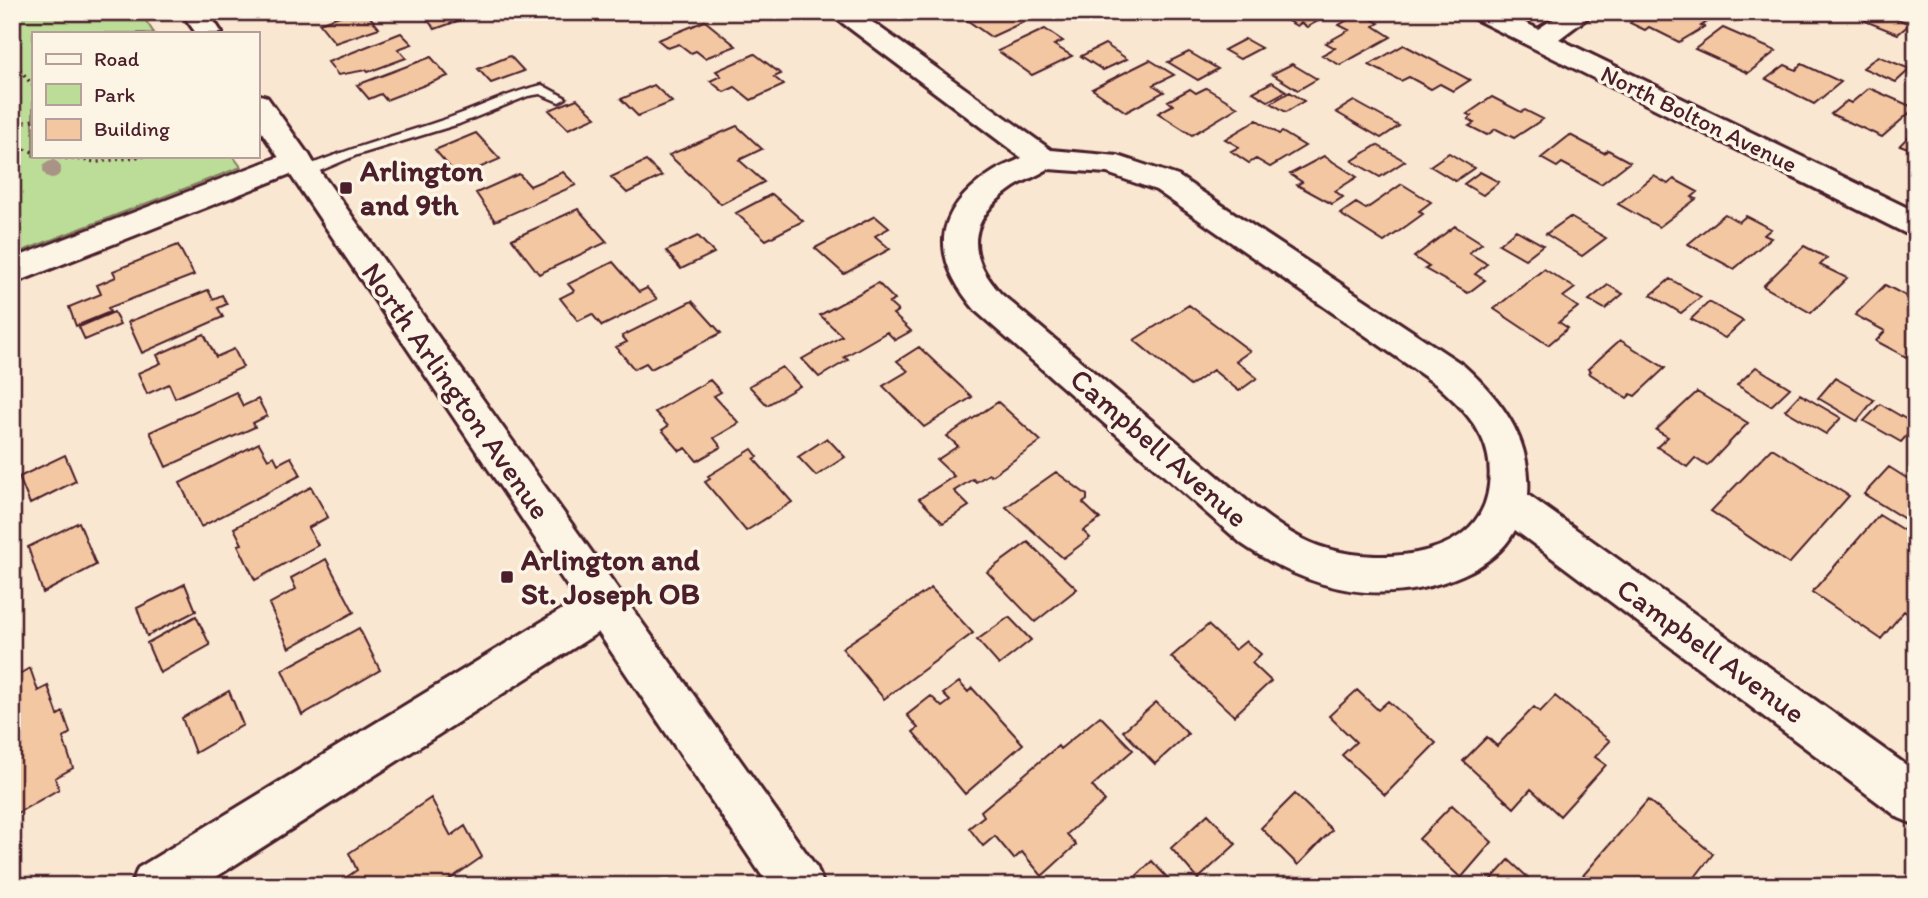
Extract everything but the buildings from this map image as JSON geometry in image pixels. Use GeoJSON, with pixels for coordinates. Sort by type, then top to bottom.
{"type":"FeatureCollection","features":[{"type":"Feature","properties":{"kind":"street"},"geometry":{"type":"LineString","coordinates":[[194,12],[208,32]]}},
{"type":"Feature","properties":{"kind":"street","name":"Campbell Avenue"},"geometry":{"type":"LineString","coordinates":[[841,12],[1042,158],[1060,163],[1087,161],[1115,164],[1167,183],[1450,375],[1487,413],[1503,442],[1510,473],[1506,501],[1495,530],[1471,551],[1421,572],[1402,575],[1361,574],[1319,565],[1262,536],[989,303],[972,283],[958,250],[964,218],[976,199],[1006,177],[1032,168],[1042,158]]}},
{"type":"Feature","properties":{"kind":"street","name":"North Bolton Avenue"},"geometry":{"type":"LineString","coordinates":[[1482,12],[1916,225]]}},
{"type":"Feature","properties":{"kind":"street"},"geometry":{"type":"LineString","coordinates":[[1539,40],[1582,12]]}},
{"type":"Feature","properties":{"kind":"street","name":"North Arlington Avenue"},"geometry":{"type":"LineString","coordinates":[[259,106],[799,886]]}},
{"type":"Feature","properties":{"kind":"street"},"geometry":{"type":"LineString","coordinates":[[12,272],[301,166]]}},
{"type":"Feature","properties":{"kind":"street","name":"Campbell Avenue"},"geometry":{"type":"LineString","coordinates":[[1506,501],[1916,802]]}},
{"type":"Feature","properties":{"kind":"street"},"geometry":{"type":"LineString","coordinates":[[156,886],[604,606]]}},
{"type":"Feature","properties":{"kind":"lane"},"geometry":{"type":"LineString","coordinates":[[301,166],[454,121],[524,93],[542,89],[559,98]]}},
{"type":"Feature","properties":{"kind":"path"},"geometry":{"type":"LineString","coordinates":[[12,59],[32,85]]}},
{"type":"Feature","properties":{"kind":"path"},"geometry":{"type":"LineString","coordinates":[[12,127],[32,120]]}},
{"type":"Feature","properties":{"kind":"path"},"geometry":{"type":"LineString","coordinates":[[12,145],[32,152]]}},
{"type":"Feature","properties":{"kind":"path"},"geometry":{"type":"LineString","coordinates":[[63,158],[97,162],[129,158]]}},
{"type":"Feature","properties":{"kind":"path"},"geometry":{"type":"LineString","coordinates":[[94,158],[97,162]]}},
{"type":"Feature","properties":{"kind":"green space"},"geometry":{"type":"Polygon","coordinates":[[[12,12],[140,12],[153,32],[32,32],[32,158],[234,158],[241,167],[12,255],[12,12]]]}},
{"type":"Feature","properties":{"kind":"place","name":"Arlington and 9th"},"geometry":{"type":"Point","coordinates":[346,188]}},
{"type":"Feature","properties":{"kind":"place","name":"Arlington and St. Joseph OB"},"geometry":{"type":"Point","coordinates":[507,577]}}]}
